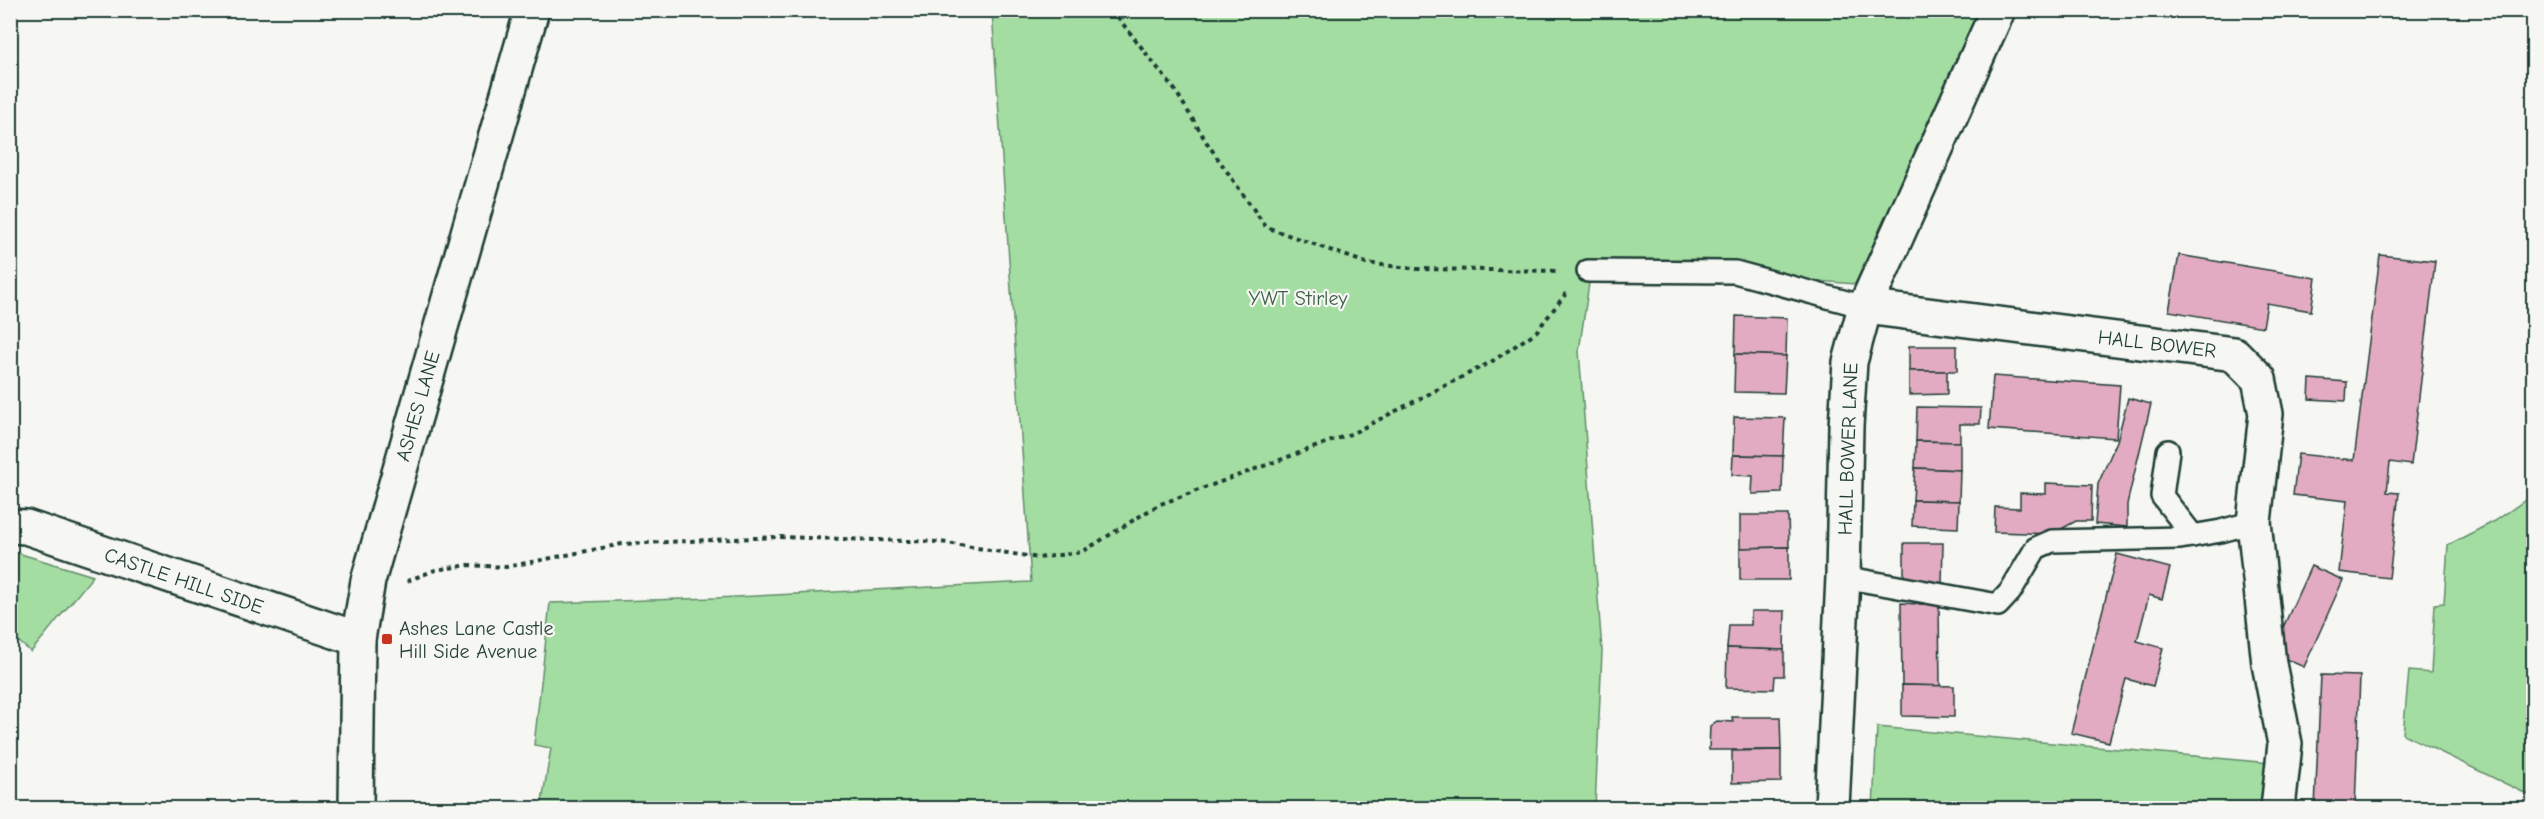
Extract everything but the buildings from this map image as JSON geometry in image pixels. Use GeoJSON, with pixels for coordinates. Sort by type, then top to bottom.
{"type":"FeatureCollection","features":[{"type":"Feature","properties":{"kind":"street","name":"ASHES LANE"},"geometry":{"type":"LineString","coordinates":[[356,808],[358,639],[368,581],[532,10]]}},
{"type":"Feature","properties":{"kind":"street","name":"HALL BOWER LANE"},"geometry":{"type":"LineString","coordinates":[[1833,808],[1850,362],[1865,307],[1998,10]]}},
{"type":"Feature","properties":{"kind":"street","name":"HALL BOWER"},"geometry":{"type":"LineString","coordinates":[[1865,307],[2234,354],[2259,379],[2266,414],[2254,522],[2269,664],[2285,744],[2278,808]]}},
{"type":"Feature","properties":{"kind":"street","name":"CASTLE HILL SIDE"},"geometry":{"type":"LineString","coordinates":[[10,526],[26,527],[358,639]]}},
{"type":"Feature","properties":{"kind":"lane"},"geometry":{"type":"LineString","coordinates":[[1588,271],[1735,272],[1865,307]]}},
{"type":"Feature","properties":{"kind":"lane"},"geometry":{"type":"LineString","coordinates":[[2168,451],[2162,496],[2193,536]]}},
{"type":"Feature","properties":{"kind":"lane"},"geometry":{"type":"LineString","coordinates":[[1843,578],[1998,605],[2010,592],[2036,548],[2052,541],[2193,536],[2254,522]]}},
{"type":"Feature","properties":{"kind":"path"},"geometry":{"type":"LineString","coordinates":[[1112,10],[1175,90],[1214,152],[1266,227],[1366,263],[1418,269],[1588,271]]}},
{"type":"Feature","properties":{"kind":"path"},"geometry":{"type":"LineString","coordinates":[[368,581],[393,586],[435,570],[469,566],[506,567],[622,544],[756,538],[941,542],[1038,558],[1082,552],[1158,505],[1353,433],[1491,362],[1536,332],[1560,300],[1588,271]]}},
{"type":"Feature","properties":{"kind":"green space","name":"YWT Stirley"},"geometry":{"type":"Polygon","coordinates":[[[992,11],[1986,11],[1855,284],[1592,263],[1579,351],[1602,651],[1595,808],[541,808],[551,748],[534,745],[550,603],[716,598],[1031,582],[992,11]]]}},
{"type":"Feature","properties":{"kind":"green space"},"geometry":{"type":"Polygon","coordinates":[[[2533,495],[2533,797],[2403,734],[2409,671],[2431,673],[2435,604],[2444,603],[2448,545],[2495,521],[2533,495]]]}},
{"type":"Feature","properties":{"kind":"green space"},"geometry":{"type":"Polygon","coordinates":[[[11,551],[93,576],[31,652],[11,635],[11,551]]]}},
{"type":"Feature","properties":{"kind":"green space"},"geometry":{"type":"Polygon","coordinates":[[[1877,727],[2270,763],[2265,808],[1873,808],[1877,727]]]}},
{"type":"Feature","properties":{"kind":"place","name":"Ashes Lane Castle Hill Side Avenue"},"geometry":{"type":"Point","coordinates":[387,639]}}]}
